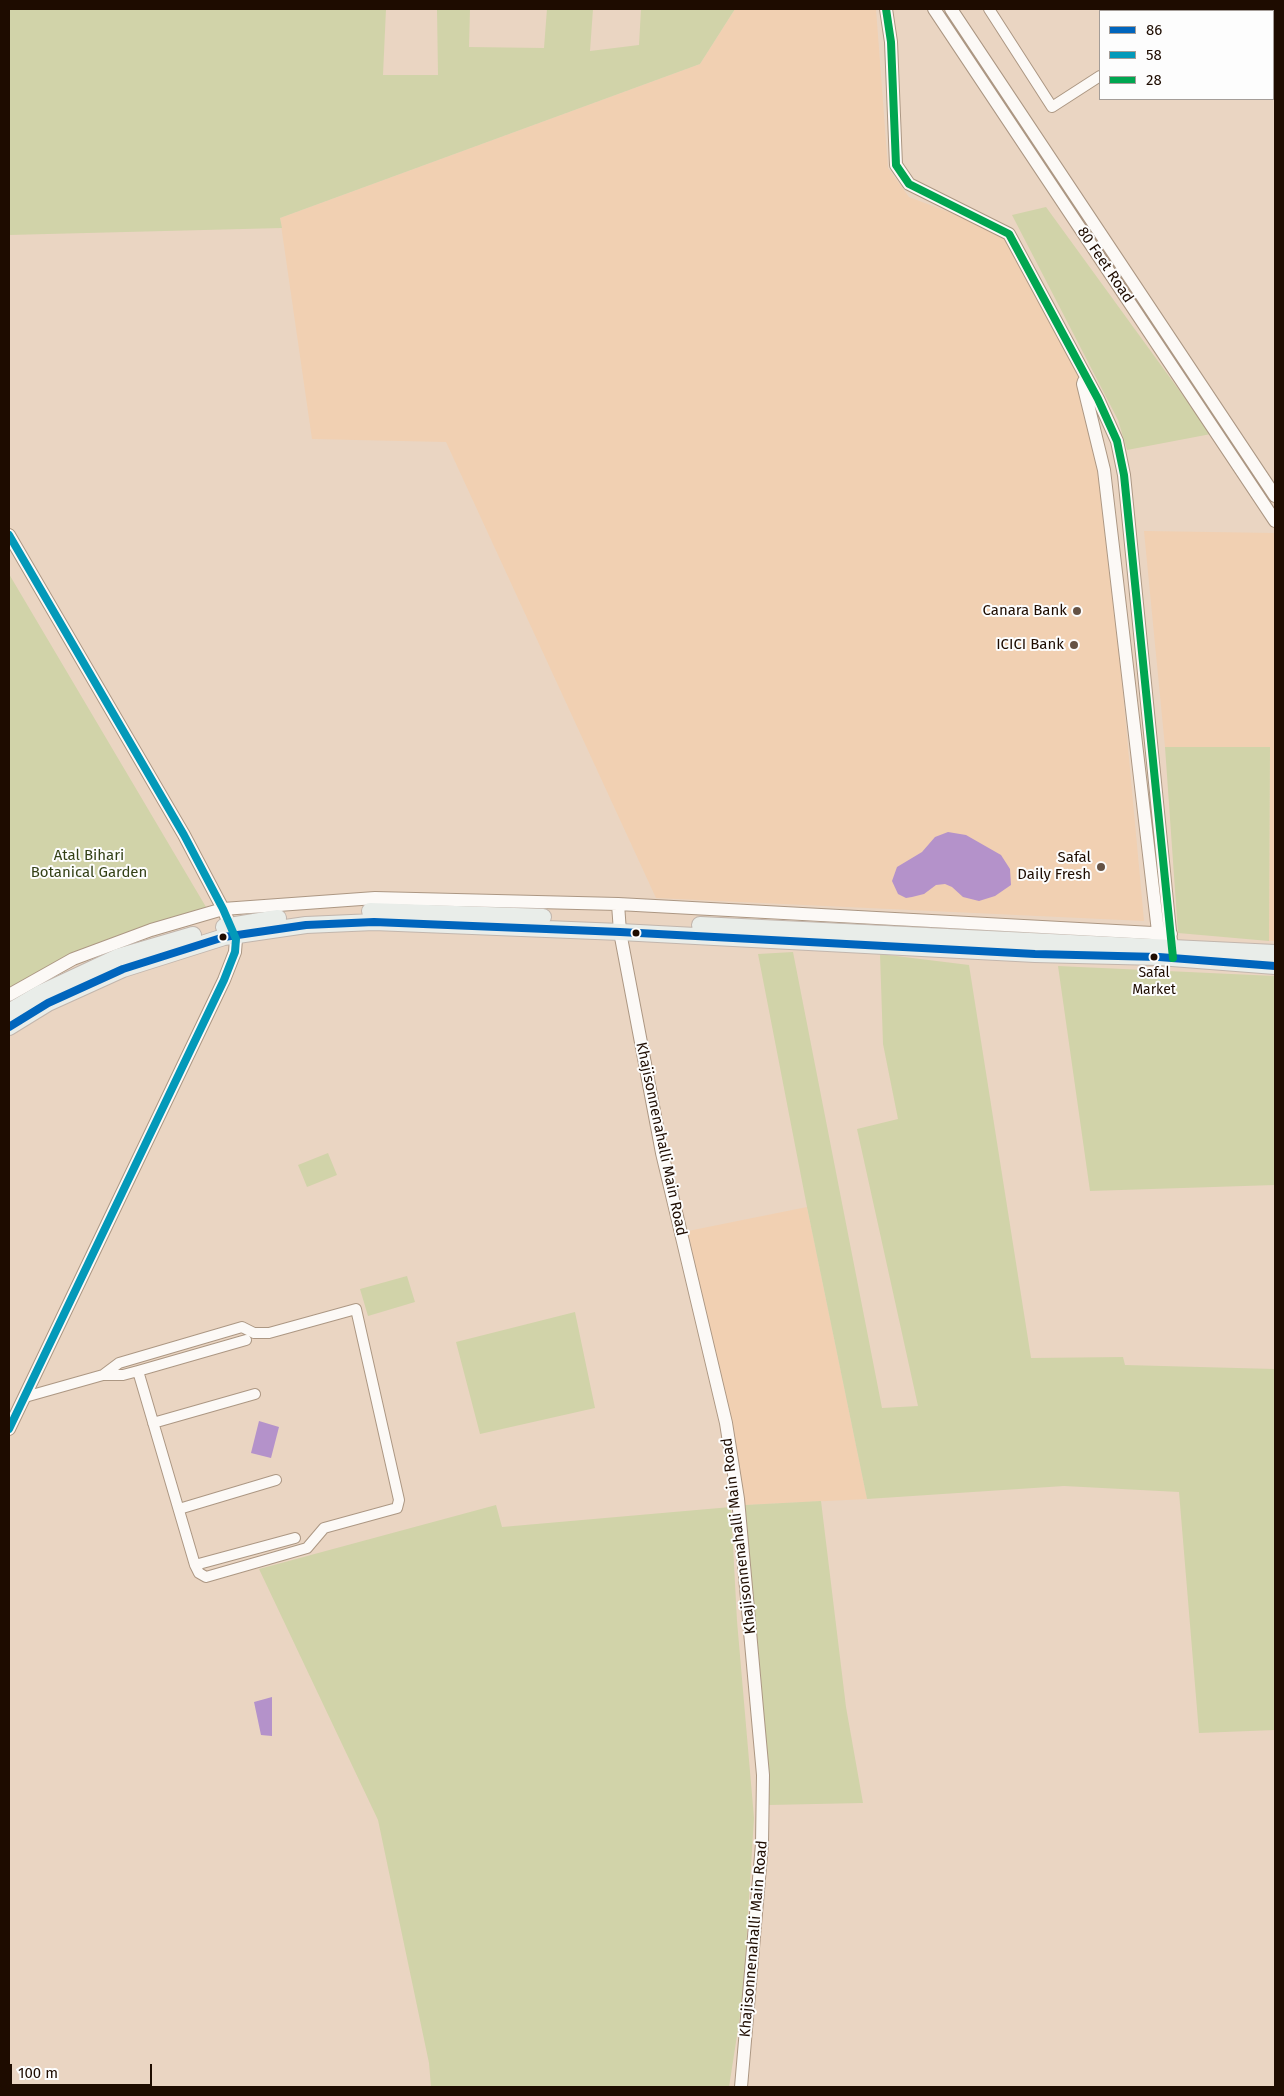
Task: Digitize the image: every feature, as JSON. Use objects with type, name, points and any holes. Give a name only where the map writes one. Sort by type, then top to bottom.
[{"type":"main road","points":[[9,1012],[41,993],[118,957],[233,930],[306,925],[374,922],[620,926],[1035,954],[1165,946],[1275,952]]},
{"type":"main road","points":[[9,1027],[48,1003],[123,969],[233,930]]},
{"type":"main road","points":[[1165,946],[1275,966]]},
{"type":"street","points":[[886,9],[891,42],[896,165],[909,184],[1010,234],[1117,441],[1124,475],[1163,857],[1165,946]]},
{"type":"street","name":"80 Feet Road","points":[[934,9],[1275,521]]},
{"type":"street","name":"80 Feet Road","points":[[952,9],[1275,496]]},
{"type":"street","points":[[989,9],[1052,107],[1099,77]]},
{"type":"street","points":[[1085,378],[1083,384],[1104,470],[1149,859],[1165,946]]},
{"type":"street","points":[[9,535],[184,835],[233,930],[235,952],[224,980],[9,1429]]},
{"type":"street","points":[[1149,859],[1163,857]]},
{"type":"street","points":[[9,995],[73,959],[151,930],[223,909],[375,898],[618,904],[1165,946]]},
{"type":"street","name":"Khajisonnenahalli Main Road","points":[[618,904],[620,926],[662,1153],[726,1423],[738,1499],[763,1775],[762,1844],[741,2087]]},
{"type":"street","points":[[103,1375],[119,1363],[242,1326],[254,1333],[269,1333],[356,1308],[399,1500],[397,1508],[324,1528],[307,1548],[206,1576],[199,1573],[195,1565],[138,1372]]},
{"type":"street","points":[[25,1397],[103,1375],[123,1375],[138,1372],[246,1340]]},
{"type":"street","points":[[153,1422],[255,1394]]},
{"type":"street","points":[[179,1509],[276,1480]]},
{"type":"street","points":[[195,1565],[295,1538]]},
{"type":"shaded area","points":[[735,9],[876,9],[888,168],[909,197],[988,227],[1012,244],[1079,377],[1104,487],[1144,921],[656,898],[446,442],[312,439],[280,218],[700,64]]},
{"type":"shaded area","points":[[1144,531],[1275,533],[1275,941],[1269,941],[1270,747],[1165,747]]},
{"type":"shaded area","points":[[948,832],[966,835],[1001,855],[1010,869],[1011,885],[995,896],[979,901],[963,897],[952,887],[945,884],[936,885],[924,894],[912,897],[906,898],[898,894],[892,881],[897,867],[922,852],[935,837]]},
{"type":"shaded area","points":[[807,1207],[867,1499],[745,1505],[688,1231]]},
{"type":"shaded area","points":[[259,1421],[279,1427],[271,1458],[251,1453]]},
{"type":"shaded area","points":[[272,1697],[272,1736],[261,1735],[254,1702]]},
{"type":"green space","points":[[9,9],[386,9],[383,75],[438,75],[437,9],[470,9],[469,47],[544,48],[547,9],[593,9],[590,51],[639,45],[641,9],[735,9],[700,64],[280,218],[282,228],[9,235]]},
{"type":"green space","points":[[1046,207],[1211,434],[1127,450],[1118,420],[1012,215]]},
{"type":"green space","name":"Atal Bihari Botanical Garden","points":[[9,574],[206,907],[67,956],[9,988]]},
{"type":"green space","points":[[1165,747],[1270,747],[1269,941],[1178,933]]},
{"type":"green space","points":[[793,952],[882,1408],[918,1406],[857,1129],[898,1119],[883,1044],[880,954],[969,965],[1031,1358],[1123,1357],[1125,1365],[1275,1369],[1275,1730],[1199,1733],[1179,1492],[1064,1486],[867,1499],[807,1207],[758,954]]},
{"type":"green space","points":[[1058,966],[1275,976],[1275,1185],[1090,1191]]},
{"type":"green space","points":[[328,1153],[337,1175],[307,1187],[298,1165]]},
{"type":"green space","points":[[407,1276],[415,1302],[368,1316],[360,1289]]},
{"type":"green space","points":[[575,1312],[595,1408],[480,1434],[456,1342]]},
{"type":"green space","points":[[821,1501],[846,1707],[863,1803],[769,1805],[745,1505]]},
{"type":"green space","points":[[496,1505],[502,1527],[731,1507],[737,1621],[754,1818],[743,1997],[729,2087],[431,2087],[429,2063],[378,1820],[259,1569]]},
{"type":"transit line","name":"28","points":[[886,9],[891,42],[896,165],[909,184],[1009,234],[1098,399],[1117,441],[1124,475],[1173,958]]},
{"type":"transit line","name":"58","points":[[9,535],[184,835],[223,909],[236,939],[235,952],[224,980],[9,1429]]},
{"type":"transit line","name":"86","points":[[9,1027],[48,1003],[123,969],[224,937],[306,925],[374,922],[620,932],[1035,954],[1159,957],[1275,966]]},
{"type":"place","name":"Canara Bank","points":[[1077,611]]},
{"type":"place","name":"ICICI Bank","points":[[1074,645]]},
{"type":"place","name":"Safal Daily Fresh","points":[[1101,867]]},
{"type":"place","name":"Safal Market","points":[[1154,957]]}]
